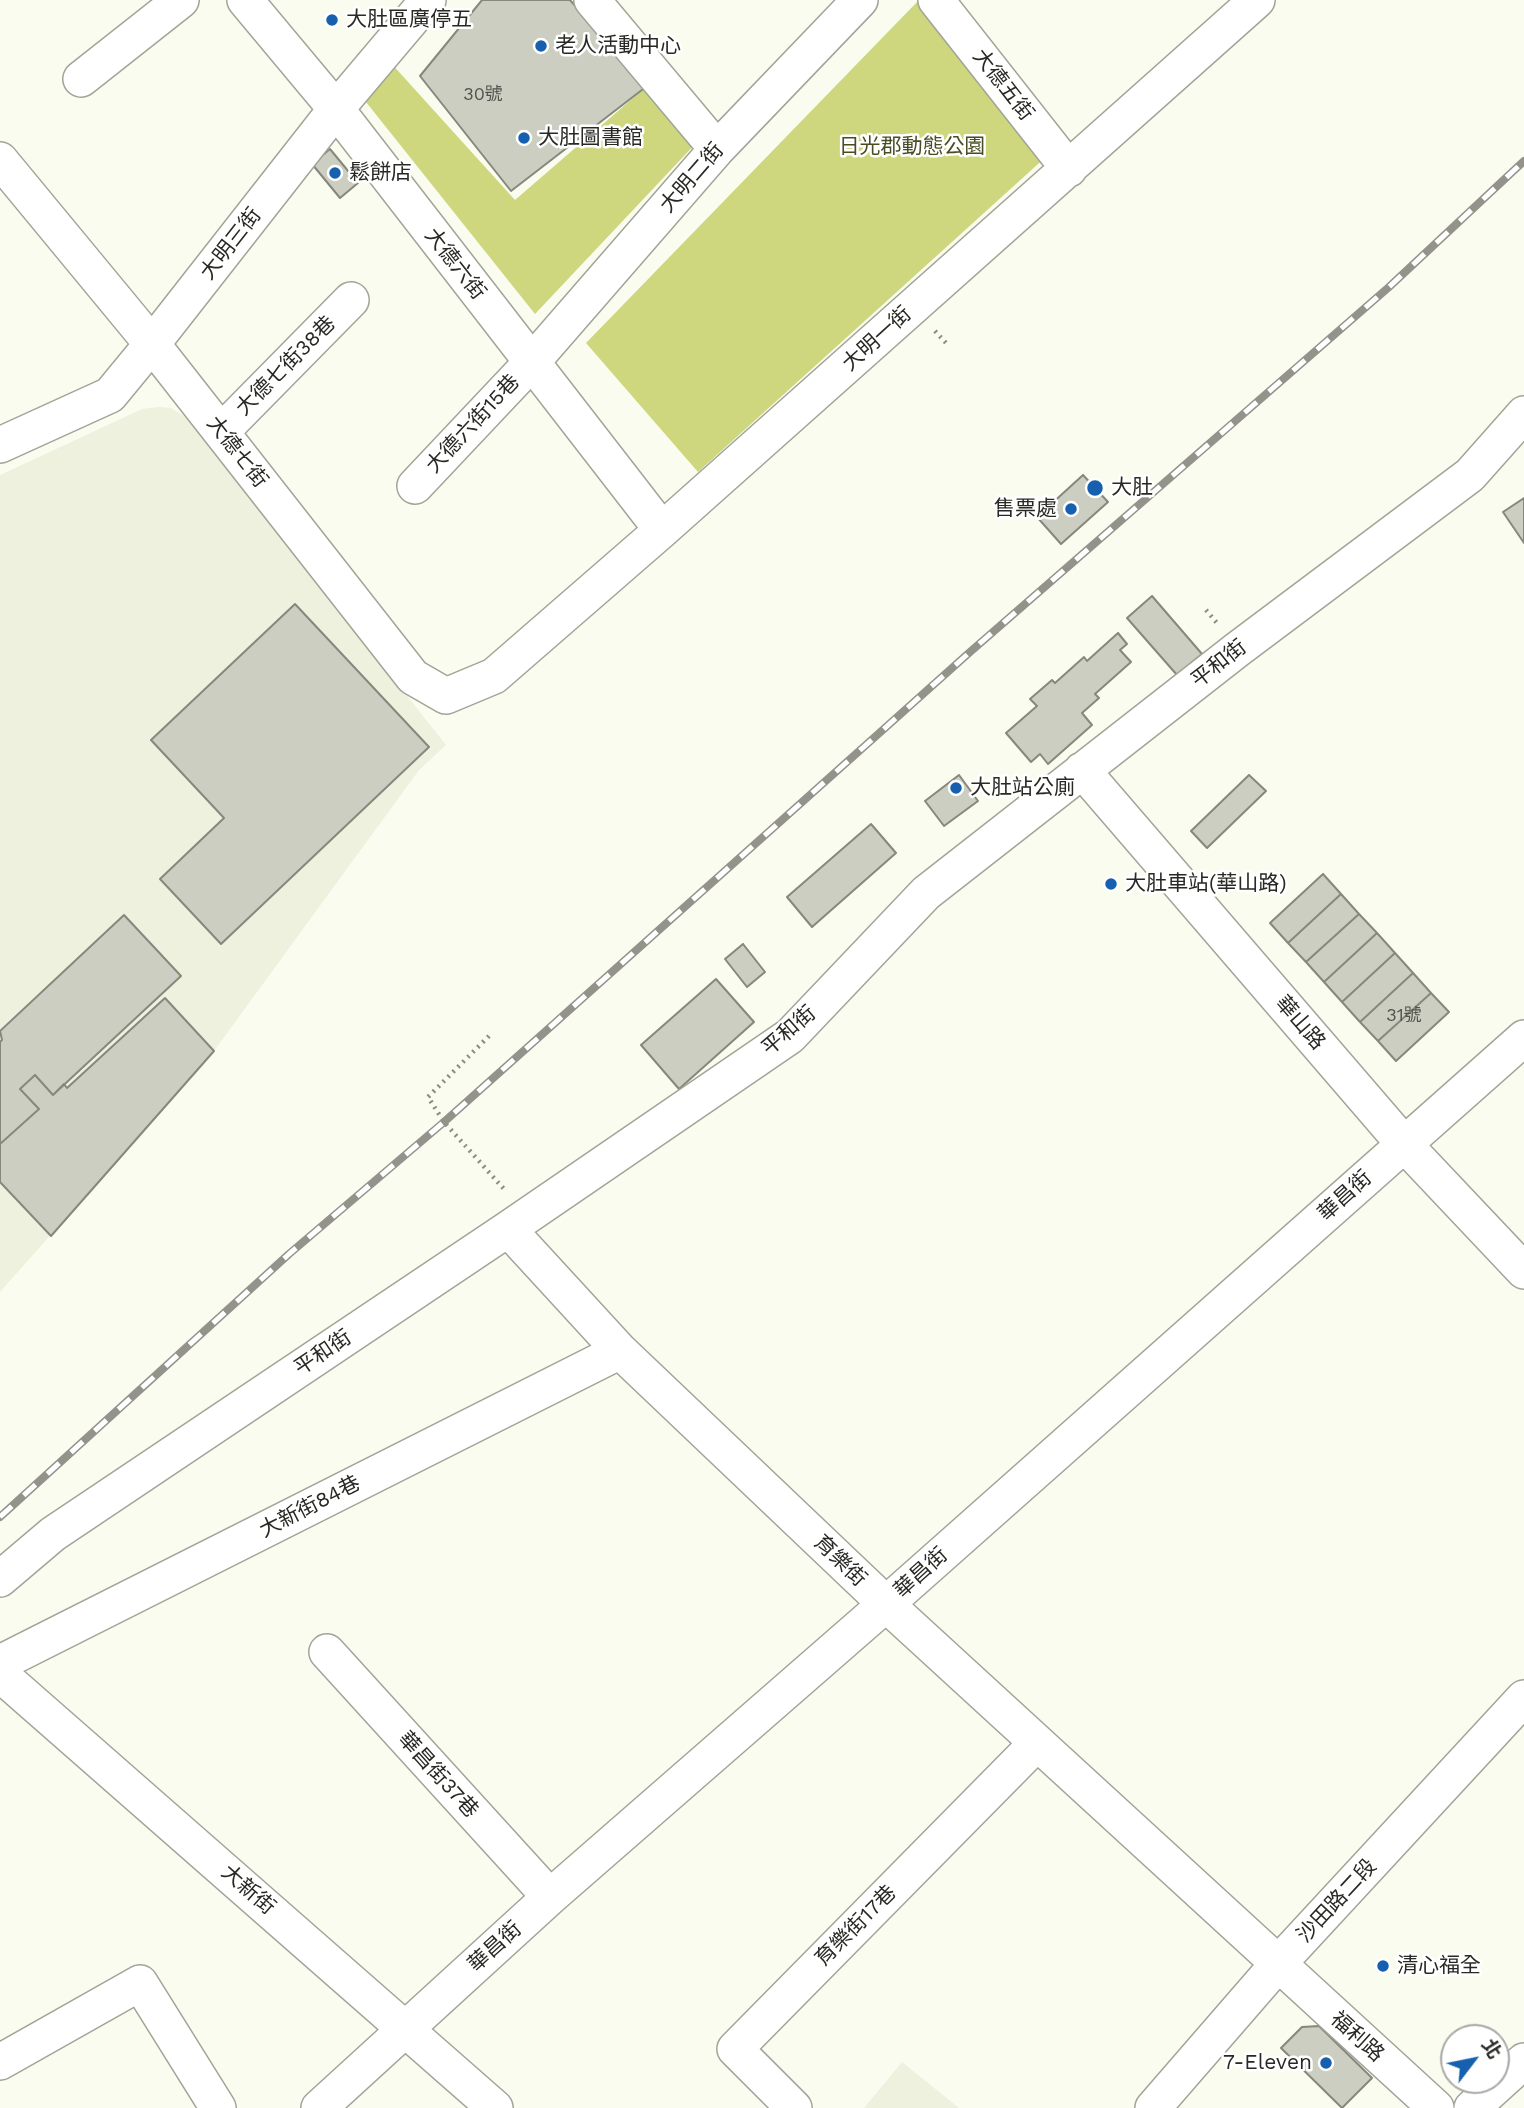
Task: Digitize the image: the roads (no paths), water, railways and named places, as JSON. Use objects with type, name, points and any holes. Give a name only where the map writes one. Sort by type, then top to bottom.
[{"type":"street","points":[[81,79],[181,0]]},
{"type":"street","name":"大德六街","points":[[245,0],[336,109],[662,530]]},
{"type":"street","name":"大明三街","points":[[0,446],[110,395],[336,109],[428,0]]},
{"type":"street","points":[[592,0],[717,149]]},
{"type":"street","name":"大明二街","points":[[531,363],[717,149],[860,0]]},
{"type":"street","name":"大德五街","points":[[936,0],[1069,169]]},
{"type":"street","name":"大明一街","points":[[494,676],[662,530],[1257,0]]},
{"type":"street","name":"大德七街","points":[[0,160],[152,344],[413,677],[446,696],[494,676]]},
{"type":"street","name":"大德七街38巷","points":[[221,432],[351,300]]},
{"type":"street","name":"大德六街15巷","points":[[415,486],[531,363]]},
{"type":"street","name":"平和街","points":[[0,1579],[53,1534],[518,1223],[790,1036],[926,893],[1238,649],[1470,475],[1524,414]]},
{"type":"street","name":"華山路","points":[[1082,770],[1404,1144],[1524,1271]]},
{"type":"street","name":"華昌街","points":[[319,2108],[550,1897],[886,1604],[1524,1038]]},
{"type":"street","name":"育樂街","points":[[518,1223],[620,1351],[1036,1744],[1278,1965]]},
{"type":"street","name":"大新街84巷","points":[[0,1663],[620,1351]]},
{"type":"street","name":"華昌街37巷","points":[[327,1652],[550,1897]]},
{"type":"street","name":"大新街","points":[[0,1674],[495,2108]]},
{"type":"street","name":"沙田路二段","points":[[1153,2108],[1278,1965],[1524,1698]]},
{"type":"street","name":"育樂街17巷","points":[[794,2108],[735,2049],[1036,1744]]},
{"type":"street","name":"福利路","points":[[1278,1965],[1436,2108]]},
{"type":"street","points":[[0,2062],[140,1983],[218,2108]]},
{"type":"street","points":[[1472,2108],[1524,2061]]},
{"type":"railway","points":[[0,1517],[289,1254],[444,1122],[970,652],[1389,287],[1524,161]]},
{"type":"place","name":"大肚區廣停五","points":[[332,20]]},
{"type":"place","name":"老人活動中心","points":[[541,46]]},
{"type":"place","name":"大肚圖書館","points":[[524,138]]},
{"type":"place","name":"鬆餅店","points":[[335,173]]},
{"type":"place","name":"大肚","points":[[1095,488]]},
{"type":"place","name":"售票處","points":[[1071,509]]},
{"type":"place","name":"大肚站公廁","points":[[956,788]]},
{"type":"place","name":"大肚車站(華山路)","points":[[1111,884]]},
{"type":"place","name":"清心福全","points":[[1383,1966]]},
{"type":"place","name":"7-Eleven","points":[[1326,2063]]},
{"type":"park label","name":"日光郡動態公園","points":[[912,147]]}]
